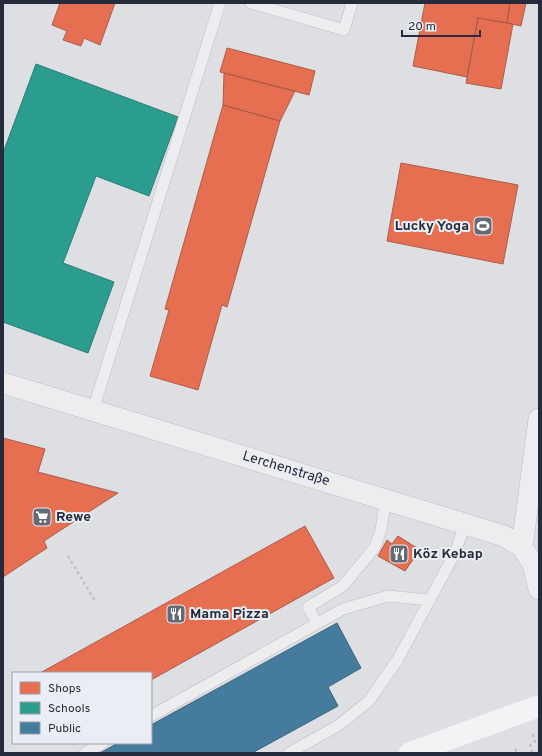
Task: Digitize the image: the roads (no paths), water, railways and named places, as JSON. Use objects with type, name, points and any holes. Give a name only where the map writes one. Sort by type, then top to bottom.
[{"type":"main road","points":[[413,753],[539,706]]},
{"type":"street","name":"Lerchenstraße","points":[[3,383],[504,536],[522,548],[533,564],[539,589]]},
{"type":"street","points":[[522,548],[538,450],[539,419]]},
{"type":"lane","points":[[93,410],[220,3]]},
{"type":"lane","points":[[251,3],[344,30],[352,3]]},
{"type":"lane","points":[[317,623],[308,607],[343,586],[375,547],[381,530],[386,499]]},
{"type":"lane","points":[[289,753],[339,725],[369,701],[398,659],[455,553],[466,524]]},
{"type":"lane","points":[[152,715],[343,609],[388,596],[429,600]]},
{"type":"lane","points":[[85,753],[101,744]]},
{"type":"place","name":"Lucky Yoga","points":[[483,226]]},
{"type":"place","name":"Rewe","points":[[42,517]]},
{"type":"place","name":"Köz Kebap","points":[[399,554]]},
{"type":"place","name":"Mama Pizza","points":[[176,614]]}]
